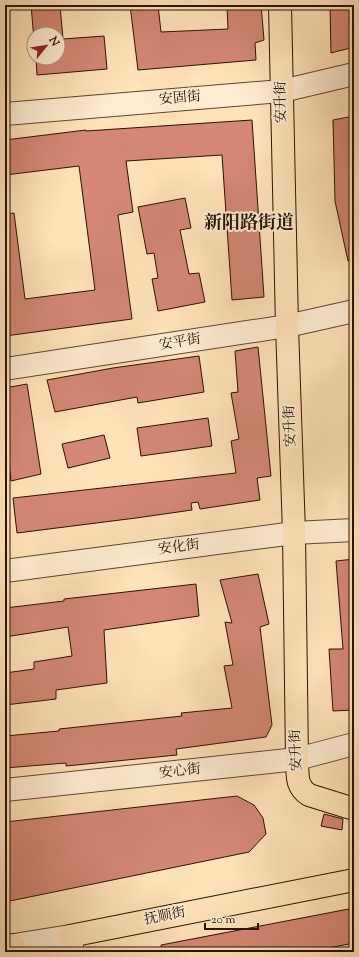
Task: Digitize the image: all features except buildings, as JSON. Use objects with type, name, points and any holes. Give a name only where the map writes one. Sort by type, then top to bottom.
[{"type":"main road","name":"安升街","points":[[280,5],[287,326],[294,533],[298,784],[303,791],[309,795],[354,809]]},
{"type":"main road","name":"抚顺街","points":[[71,944],[354,880]]},
{"type":"street","name":"安固街","points":[[5,114],[282,91],[354,74]]},
{"type":"street","name":"安平街","points":[[5,369],[287,326],[354,311]]},
{"type":"street","name":"安化街","points":[[5,571],[294,533],[354,530]]},
{"type":"street","name":"安心街","points":[[5,790],[297,759],[354,744]]},
{"type":"street","points":[[11,948],[71,944]]},
{"type":"district","name":"新阳路街道","points":[[249,224]]}]
